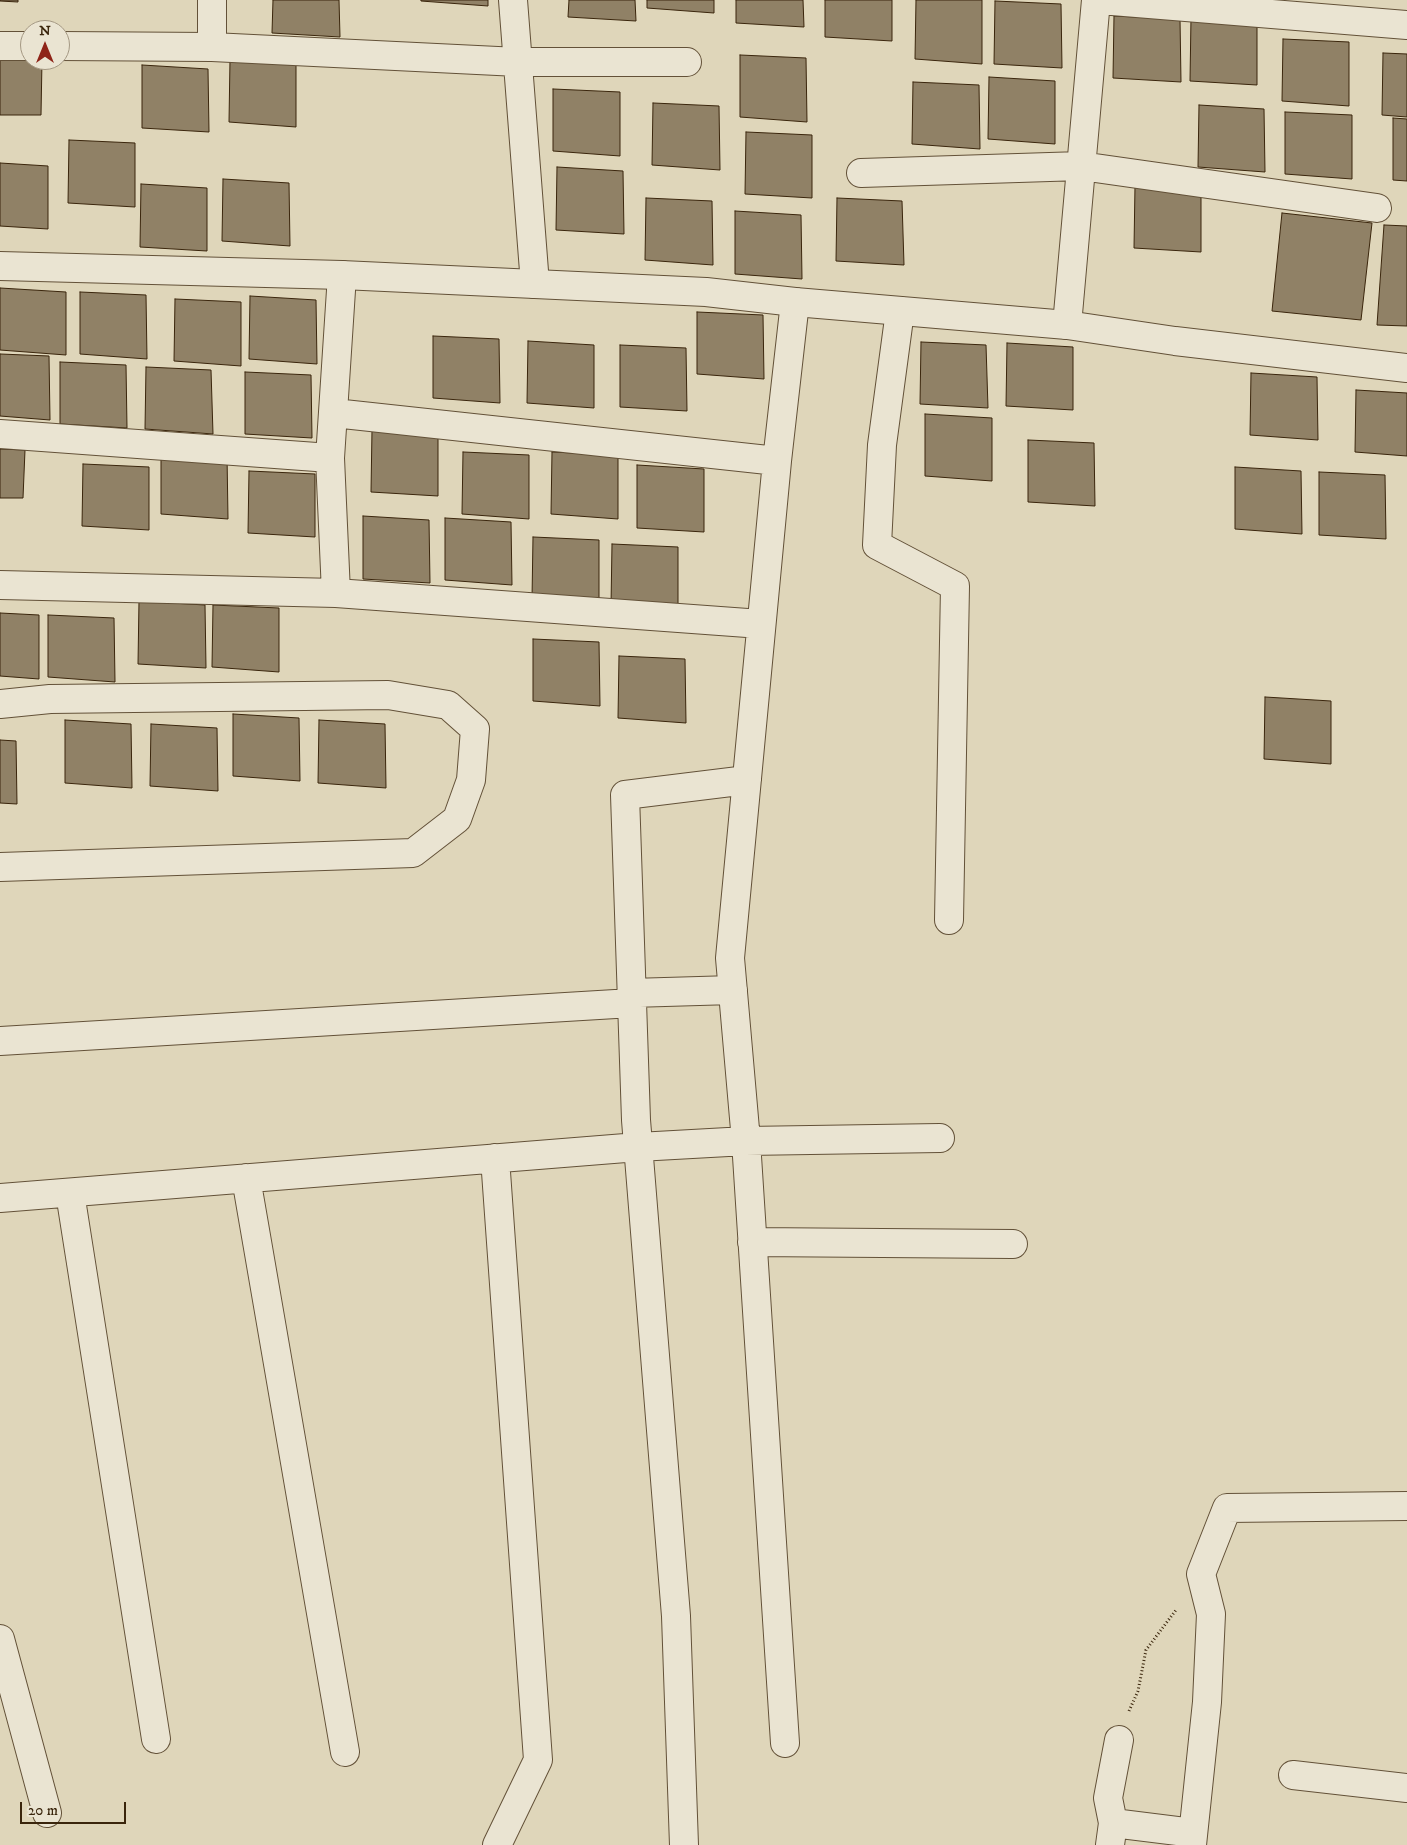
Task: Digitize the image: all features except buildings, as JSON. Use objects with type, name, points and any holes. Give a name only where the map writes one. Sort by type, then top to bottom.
[{"type":"street","points":[[212,0],[212,47]]},
{"type":"street","points":[[513,0],[535,284]]},
{"type":"street","points":[[1067,325],[1096,0]]},
{"type":"street","points":[[1100,0],[1407,25]]},
{"type":"street","points":[[0,46],[20,46]]},
{"type":"street","points":[[70,46],[212,47],[518,62],[687,62]]},
{"type":"street","points":[[861,173],[1081,166],[1377,208]]},
{"type":"street","points":[[0,266],[342,275],[706,292],[795,302],[1067,325],[1175,341],[1407,368]]},
{"type":"street","points":[[336,593],[330,458],[342,275]]},
{"type":"street","points":[[785,1743],[746,1141],[730,958],[776,461],[795,302]]},
{"type":"street","points":[[900,310],[882,445],[877,544],[955,586],[949,920]]},
{"type":"street","points":[[334,412],[776,461]]},
{"type":"street","points":[[0,434],[330,458]]},
{"type":"street","points":[[0,585],[336,593],[761,624]]},
{"type":"street","points":[[0,704],[50,699],[388,695],[448,705],[475,729],[471,780],[457,819],[413,853],[0,867]]},
{"type":"street","points":[[684,1845],[676,1616],[638,1147],[625,795],[747,780]]},
{"type":"street","points":[[0,1041],[733,990]]},
{"type":"street","points":[[0,1198],[638,1147],[746,1141],[940,1138]]},
{"type":"street","points":[[495,1158],[538,1760],[498,1845]]},
{"type":"street","points":[[246,1178],[345,1752]]},
{"type":"street","points":[[70,1193],[156,1739]]},
{"type":"street","points":[[752,1242],[1013,1244]]},
{"type":"street","points":[[1119,1740],[1108,1798],[1111,1834],[1192,1839],[1207,1702],[1211,1614],[1202,1574],[1227,1508],[1407,1506]]},
{"type":"street","points":[[0,1639],[47,1813]]},
{"type":"street","points":[[1293,1775],[1407,1788]]},
{"type":"path","points":[[1119,1740],[1138,1690],[1146,1650],[1202,1574]]}]
